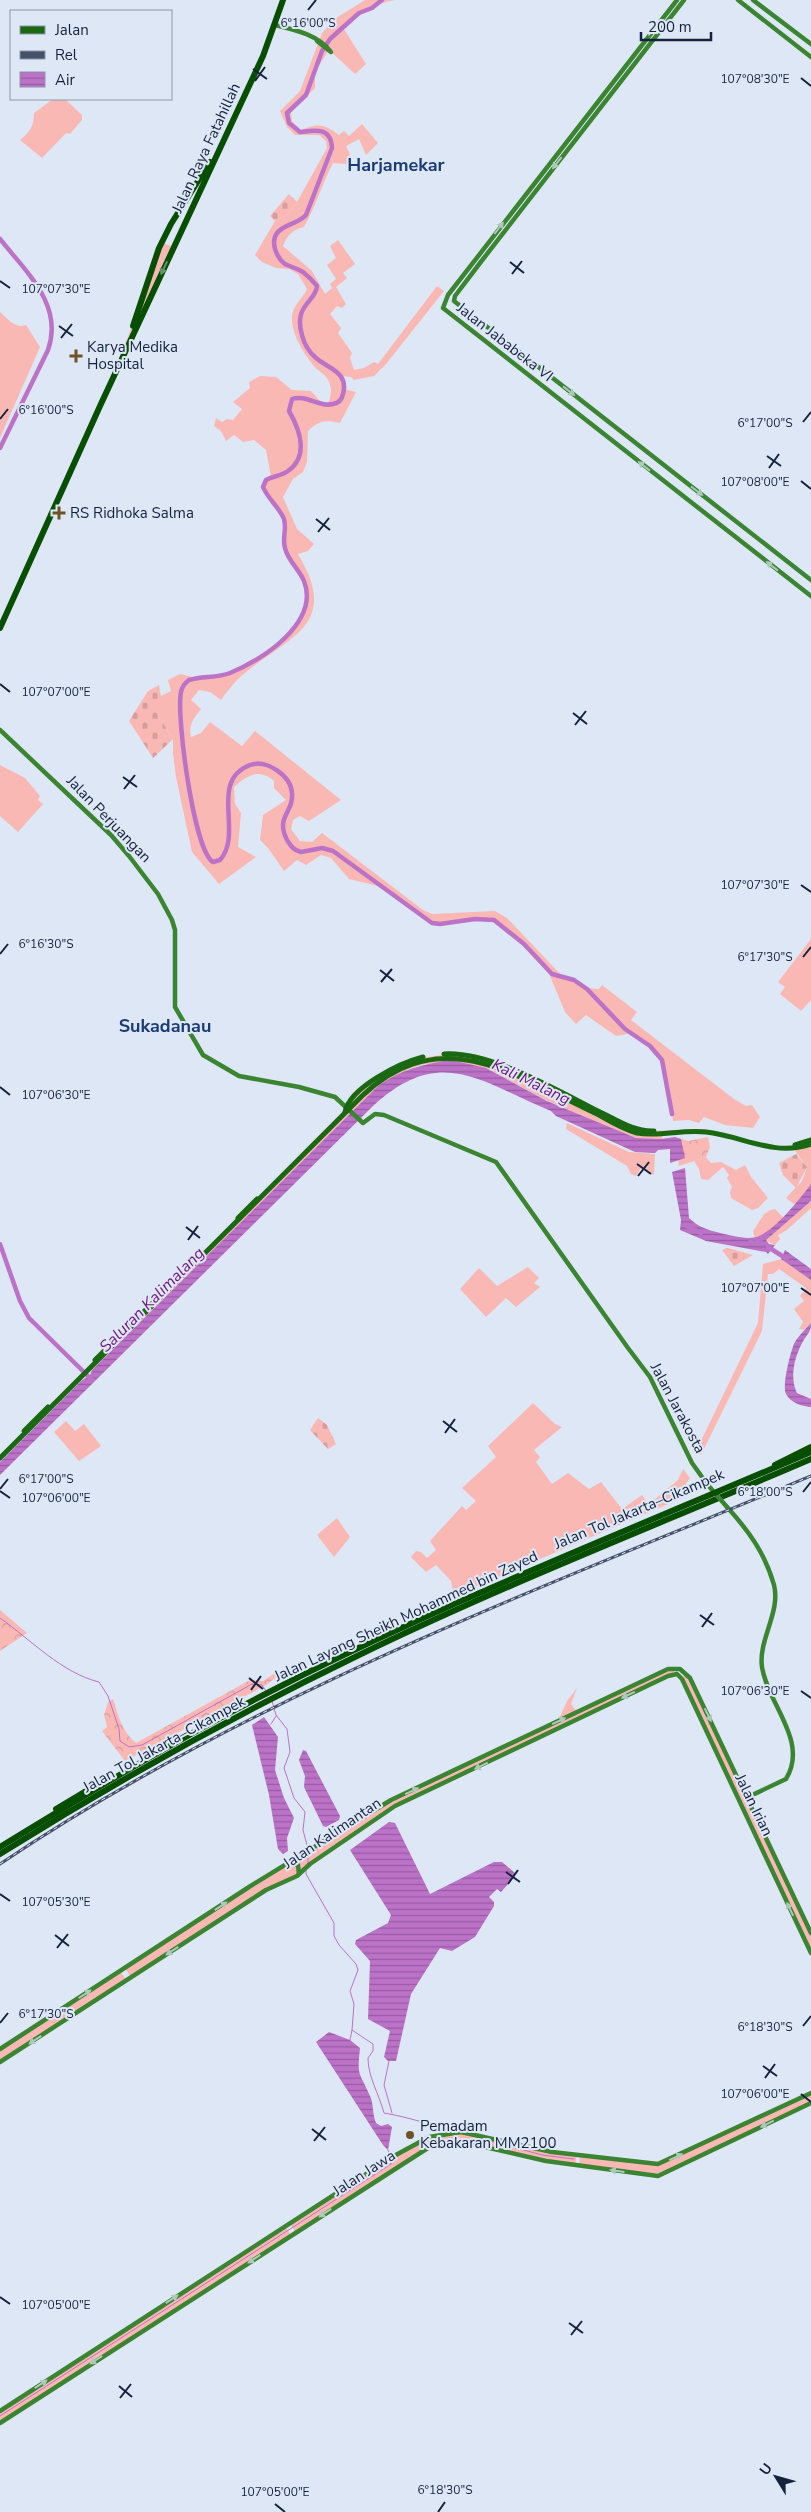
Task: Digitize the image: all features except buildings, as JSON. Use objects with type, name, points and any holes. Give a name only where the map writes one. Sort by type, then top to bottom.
[{"type":"highway","name":"Jalan Raya Fatahillah","points":[[100,403],[236,112],[275,25],[281,0]]},
{"type":"highway","name":"Jalan Raya Fatahillah","points":[[100,403],[134,326],[161,244],[214,155],[236,112],[265,44],[281,0]]},
{"type":"highway","points":[[166,233],[171,240],[177,240]]},
{"type":"highway","points":[[161,244],[169,245],[172,251]]},
{"type":"highway","points":[[0,618],[100,403]]},
{"type":"highway","points":[[0,628],[100,403]]},
{"type":"highway","name":"Jalan Tol Jakarta–Cikampek","points":[[0,1847],[89,1789],[271,1689],[445,1606],[811,1451]]},
{"type":"highway","name":"Jalan Layang Sheikh Mohammed bin Zayed","points":[[0,1847],[204,1730],[355,1653],[466,1602],[811,1451]]},
{"type":"highway","name":"Jalan Tol Jakarta–Cikampek","points":[[0,1854],[93,1798],[264,1703],[447,1615],[811,1459]]},
{"type":"main road","points":[[0,1458],[346,1110],[394,1069],[416,1061],[445,1057],[474,1060],[547,1088],[633,1130],[664,1132],[708,1129],[772,1146],[793,1146],[811,1140]]},
{"type":"main road","points":[[683,1130],[707,1132],[777,1149],[793,1149],[811,1144]]},
{"type":"main road","points":[[0,1454],[82,1376]]},
{"type":"street","name":"Jalan Jababeka VI","points":[[677,0],[515,207],[448,295],[443,306],[445,310],[488,344],[811,596]]},
{"type":"street","name":"Jalan Jababeka VI","points":[[684,0],[480,263],[455,296],[454,301],[811,580]]},
{"type":"street","points":[[738,0],[811,57]]},
{"type":"street","points":[[753,0],[811,44]]},
{"type":"street","points":[[275,25],[303,32],[330,52]]},
{"type":"street","points":[[443,306],[454,301]]},
{"type":"street","name":"Jalan Perjuangan","points":[[0,730],[111,835],[158,894],[172,920],[175,930],[175,1007],[203,1055],[239,1076],[312,1090],[335,1097],[346,1110],[362,1122]]},
{"type":"street","name":"Jalan Jarakosta","points":[[362,1122],[375,1114],[384,1115],[491,1159],[498,1164],[628,1348],[648,1373],[692,1463],[707,1484],[755,1541],[774,1586],[775,1600],[762,1666],[794,1750],[786,1779],[748,1798]]},
{"type":"street","points":[[668,1669],[674,1671],[672,1675],[677,1674],[682,1679],[683,1675],[688,1675]]},
{"type":"street","points":[[668,1669],[680,1669],[688,1675]]},
{"type":"street","name":"Jalan Kalimantan","points":[[0,2050],[241,1893],[391,1800],[668,1669]]},
{"type":"street","name":"Jalan Kalimantan","points":[[0,2062],[266,1890],[301,1872],[318,1858],[395,1806],[672,1675]]},
{"type":"street","name":"Jalan Irian","points":[[688,1675],[811,1933]]},
{"type":"street","name":"Jalan Irian","points":[[682,1679],[811,1953]]},
{"type":"street","points":[[509,1744],[512,1751]]},
{"type":"street","points":[[363,1817],[367,1826]]},
{"type":"street","points":[[311,1850],[318,1858]]},
{"type":"street","points":[[290,1864],[298,1865],[301,1872]]},
{"type":"street","name":"Jalan Jawa","points":[[0,2411],[392,2157],[420,2141],[442,2133],[469,2132],[552,2152],[658,2164],[811,2093]]},
{"type":"street","name":"Jalan Jawa","points":[[0,2422],[424,2150],[438,2144],[463,2142],[546,2161],[658,2176],[811,2103]]},
{"type":"street","points":[[781,2107],[784,2116]]},
{"type":"street","points":[[420,2141],[424,2150]]},
{"type":"street","points":[[392,2157],[399,2166]]},
{"type":"green space","points":[[365,0],[395,0],[367,10],[342,26],[366,64],[355,74],[329,50],[315,72],[315,88],[291,112],[292,121],[301,130],[312,126],[321,126],[339,135],[344,131],[349,136],[362,124],[378,143],[366,155],[359,139],[346,146],[350,154],[346,164],[333,163],[304,227],[291,233],[283,246],[312,271],[325,294],[332,288],[330,284],[336,279],[327,265],[336,258],[330,246],[338,240],[355,264],[343,273],[347,278],[336,287],[346,304],[342,308],[337,306],[330,314],[341,328],[338,333],[352,353],[350,358],[354,370],[364,368],[374,362],[378,364],[437,286],[444,291],[386,364],[374,376],[354,380],[351,377],[342,376],[345,382],[344,389],[356,392],[340,423],[323,422],[308,431],[307,462],[303,472],[293,479],[283,497],[297,529],[314,544],[308,551],[298,554],[310,579],[314,599],[311,615],[302,629],[238,679],[221,700],[210,692],[199,690],[191,700],[201,709],[191,725],[191,737],[201,733],[210,722],[242,746],[255,731],[341,800],[309,821],[300,816],[293,820],[291,829],[300,841],[312,842],[322,833],[423,910],[432,914],[495,911],[507,918],[564,978],[594,989],[599,989],[602,985],[637,1012],[631,1020],[734,1099],[746,1106],[752,1105],[760,1117],[753,1128],[725,1125],[704,1117],[699,1123],[689,1120],[673,1121],[668,1082],[662,1063],[651,1047],[631,1033],[616,1036],[586,1015],[576,1024],[565,1012],[548,971],[501,924],[487,919],[440,924],[426,921],[382,887],[349,879],[331,858],[321,855],[306,865],[297,860],[284,871],[260,840],[263,815],[286,800],[274,788],[274,781],[269,777],[258,774],[248,776],[234,787],[235,804],[241,813],[238,847],[256,857],[219,884],[192,852],[176,777],[173,739],[161,720],[161,696],[171,691],[168,680],[180,674],[197,678],[229,673],[273,647],[291,633],[302,618],[307,605],[304,581],[287,557],[283,541],[285,529],[283,518],[263,487],[266,480],[271,477],[266,450],[254,440],[243,442],[234,435],[226,441],[221,431],[214,426],[216,418],[222,422],[227,419],[233,420],[242,409],[233,402],[250,388],[249,382],[260,376],[276,377],[292,390],[311,391],[322,403],[328,405],[331,391],[329,382],[305,354],[297,339],[292,323],[294,309],[307,289],[298,274],[289,269],[276,268],[262,262],[255,255],[275,221],[286,216],[297,202],[327,148],[326,141],[319,135],[295,135],[287,127],[280,111],[300,91],[322,33],[336,18]]},
{"type":"green space","points":[[52,100],[66,100],[82,115],[82,120],[70,134],[66,133],[42,158],[20,140],[31,128],[34,113]]},
{"type":"green space","points":[[289,194],[297,202],[286,216],[275,221],[270,216]]},
{"type":"green space","points":[[163,243],[171,246],[124,347]]},
{"type":"green space","points":[[0,312],[18,326],[26,325],[40,347],[0,438]]},
{"type":"green space","points":[[159,685],[161,720],[173,739],[153,758],[129,721],[148,691]]},
{"type":"green space","points":[[0,765],[25,778],[40,796],[38,800],[43,804],[18,832],[0,816]]},
{"type":"green space","points":[[811,939],[811,1000],[801,1011],[780,994],[785,987],[778,982]]},
{"type":"green space","points":[[454,1053],[463,1054],[628,1126],[650,1131],[704,1129],[756,1143],[710,1133],[661,1134],[663,1140],[636,1138],[546,1100],[486,1068],[424,1064],[407,1070],[351,1113],[92,1370],[374,1079],[415,1059]]},
{"type":"green space","points":[[567,1123],[629,1152],[655,1154],[654,1175],[641,1168],[636,1176],[631,1174],[627,1166],[566,1129]]},
{"type":"green space","points":[[675,1137],[688,1141],[708,1137],[710,1147],[706,1157],[679,1166]]},
{"type":"green space","points":[[809,1145],[811,1147],[811,1188],[797,1206],[786,1198],[802,1181],[807,1167],[793,1148]]},
{"type":"green space","points":[[796,1154],[807,1167],[796,1188],[783,1175],[779,1163]]},
{"type":"green space","points":[[706,1157],[711,1163],[721,1162],[736,1170],[745,1165],[751,1177],[768,1198],[758,1208],[752,1210],[731,1198],[730,1192],[732,1187],[727,1178],[729,1175],[723,1167],[708,1180],[701,1179],[699,1169],[694,1161]]},
{"type":"green space","points":[[811,1201],[811,1208],[787,1230],[778,1235],[780,1239],[775,1245],[765,1240]]},
{"type":"green space","points":[[775,1209],[786,1220],[756,1243],[753,1231],[764,1214]]},
{"type":"green space","points":[[728,1248],[753,1255],[734,1266],[722,1250]]},
{"type":"green space","points":[[781,1259],[811,1280],[811,1323],[804,1330],[799,1329],[803,1322],[794,1309],[804,1301],[800,1296],[806,1288],[779,1269],[773,1274],[768,1274],[762,1331],[701,1455],[697,1449],[758,1323],[763,1264]]},
{"type":"green space","points":[[528,1267],[539,1278],[534,1283],[540,1287],[516,1307],[506,1298],[486,1317],[460,1289],[479,1268],[497,1286]]},
{"type":"green space","points":[[533,1403],[555,1424],[562,1427],[534,1450],[540,1457],[536,1462],[552,1484],[568,1473],[589,1489],[601,1482],[622,1509],[642,1495],[649,1504],[678,1480],[683,1469],[690,1478],[679,1494],[682,1498],[454,1596],[451,1581],[436,1565],[426,1572],[411,1557],[416,1551],[421,1552],[427,1558],[436,1550],[430,1541],[462,1506],[466,1510],[476,1501],[462,1488],[496,1457],[488,1446]]},
{"type":"green space","points":[[318,1418],[327,1425],[336,1444],[328,1449],[310,1430]]},
{"type":"green space","points":[[66,1421],[75,1431],[84,1424],[101,1446],[79,1461],[54,1432]]},
{"type":"green space","points":[[337,1518],[350,1537],[334,1557],[317,1535]]},
{"type":"green space","points":[[0,1610],[27,1633],[0,1651]]},
{"type":"green space","points":[[668,1669],[674,1671],[673,1674],[395,1806],[297,1876],[286,1879],[131,1978],[125,1968],[391,1800],[558,1721],[567,1701],[577,1688],[571,1704],[577,1712]]},
{"type":"green space","points":[[278,1671],[282,1673],[266,1685],[125,1761],[102,1731],[107,1727],[104,1715],[108,1702],[113,1699],[127,1734],[136,1743],[250,1680],[263,1681]]},
{"type":"green space","points":[[686,1674],[811,1933],[811,1953],[682,1678]]},
{"type":"green space","points":[[120,1971],[127,1981],[0,2062],[0,2050]]},
{"type":"green space","points":[[811,2093],[811,2103],[664,2174],[579,2166],[580,2155],[652,2164]]},
{"type":"green space","points":[[454,2132],[577,2155],[575,2165],[471,2143],[431,2146],[295,2232],[290,2223],[420,2141]]},
{"type":"green space","points":[[285,2226],[291,2235],[0,2423],[0,2411]]},
{"type":"water","points":[[451,1060],[486,1068],[547,1101],[636,1138],[661,1139],[675,1137],[681,1139],[685,1158],[670,1163],[670,1149],[658,1150],[655,1153],[635,1152],[556,1116],[551,1111],[462,1074],[441,1073],[420,1076],[397,1087],[373,1106],[0,1475],[0,1462],[81,1381],[90,1375],[92,1370],[378,1086],[386,1080],[412,1068]]},
{"type":"water","points":[[685,1168],[689,1218],[700,1226],[716,1232],[745,1238],[759,1236],[780,1221],[811,1184],[811,1201],[766,1240],[769,1244],[775,1245],[768,1254],[766,1252],[706,1241],[680,1230],[681,1220],[672,1172]]},
{"type":"water","points":[[785,1250],[811,1269],[811,1280],[781,1259]]},
{"type":"water","points":[[811,1323],[810,1331],[798,1351],[793,1372],[797,1393],[811,1399],[811,1407],[809,1407],[790,1400],[786,1394],[785,1384],[794,1344]]},
{"type":"water","points":[[264,1717],[278,1737],[275,1770],[284,1798],[294,1818],[287,1838],[288,1851],[283,1854],[278,1849],[269,1795],[252,1725]]},
{"type":"water","points":[[303,1750],[306,1751],[340,1816],[339,1820],[326,1827],[323,1826],[304,1787],[305,1776],[299,1760]]},
{"type":"water","points":[[389,1822],[395,1823],[430,1894],[494,1862],[502,1862],[515,1873],[515,1876],[501,1892],[497,1889],[489,1897],[494,1902],[494,1906],[475,1937],[452,1951],[440,1948],[411,1994],[396,2061],[388,2061],[384,2057],[390,2031],[368,2019],[370,1961],[355,1944],[356,1940],[388,1923],[391,1915],[350,1850]]},
{"type":"water","points":[[329,2032],[350,2040],[360,2048],[360,2074],[371,2099],[376,2123],[381,2126],[388,2124],[392,2127],[388,2150],[316,2042]]},
{"type":"waterway","points":[[382,0],[372,8],[359,13],[330,39],[322,51],[306,95],[287,113],[289,123],[300,132],[322,131],[326,133],[329,136],[332,148],[306,215],[280,230],[275,237],[274,246],[277,254],[285,264],[303,272],[317,286],[316,291],[300,317],[302,335],[311,353],[341,376],[344,387],[341,399],[333,404],[328,405],[302,398],[292,399],[289,411],[299,434],[299,458],[288,471],[266,480],[263,487],[284,519],[286,553],[304,581],[307,596],[304,611],[296,625],[285,638],[258,659],[225,675],[189,680],[181,690],[180,706],[184,753],[193,810],[199,834],[206,853],[213,862],[220,860],[226,849],[229,836],[228,795],[231,783],[238,773],[250,765],[264,764],[277,770],[291,787],[292,800],[283,825],[287,840],[294,849],[301,852],[322,848],[333,851],[432,923],[440,924],[475,919],[494,920],[524,944],[552,974],[574,980],[587,989],[625,1029],[650,1046],[662,1060],[672,1114]]},
{"type":"waterway","points":[[0,239],[40,290],[51,318],[52,334],[48,350],[0,448]]},
{"type":"waterway","name":"Kali Malang","points":[[686,1226],[701,1233]]},
{"type":"waterway","name":"Kali Malang","points":[[750,1242],[756,1243],[767,1234]]},
{"type":"waterway","points":[[0,1244],[20,1301],[29,1318],[92,1380]]},
{"type":"waterway","points":[[768,1247],[787,1259]]},
{"type":"waterway","points":[[0,1618],[60,1664],[85,1678],[99,1682],[108,1696],[119,1729],[120,1741],[129,1747],[142,1745],[252,1684],[262,1685],[266,1691]]},
{"type":"waterway","points":[[272,1701],[276,1715],[287,1729],[290,1752],[284,1768],[294,1798],[305,1812],[303,1830],[308,1849]]},
{"type":"waterway","points":[[271,1724],[276,1716]]},
{"type":"waterway","points":[[308,1853],[308,1864]]},
{"type":"waterway","points":[[306,1870],[306,1874],[334,1923],[334,1936],[339,1945],[356,1964],[358,1970],[350,1991],[354,2004],[352,2030],[373,2044],[373,2051],[368,2058],[368,2065],[384,2113],[456,2131]]},
{"type":"waterway","points":[[350,2040],[352,2030]]},
{"type":"waterway","points":[[389,2061],[384,2085],[392,2113]]},
{"type":"waterway","points":[[479,2138],[542,2155],[574,2159]]},
{"type":"waterway","points":[[388,2150],[390,2156]]},
{"type":"waterway","points":[[0,2416],[391,2164],[392,2161]]},
{"type":"railway","points":[[0,1864],[95,1804],[193,1749],[294,1698],[396,1650],[499,1605],[811,1476]]},
{"type":"place","name":"Karya Medika Hospital","points":[[76,356]]},
{"type":"place","name":"RS Ridhoka Salma","points":[[59,513]]},
{"type":"place","name":"Pemadam Kebakaran MM2100","points":[[410,2135]]},
{"type":"district","name":"Harjamekar","points":[[396,165]]},
{"type":"district","name":"Sukadanau","points":[[165,1026]]},
{"type":"water label","name":"Saluran Kalimalang","points":[[152,1300]]}]
